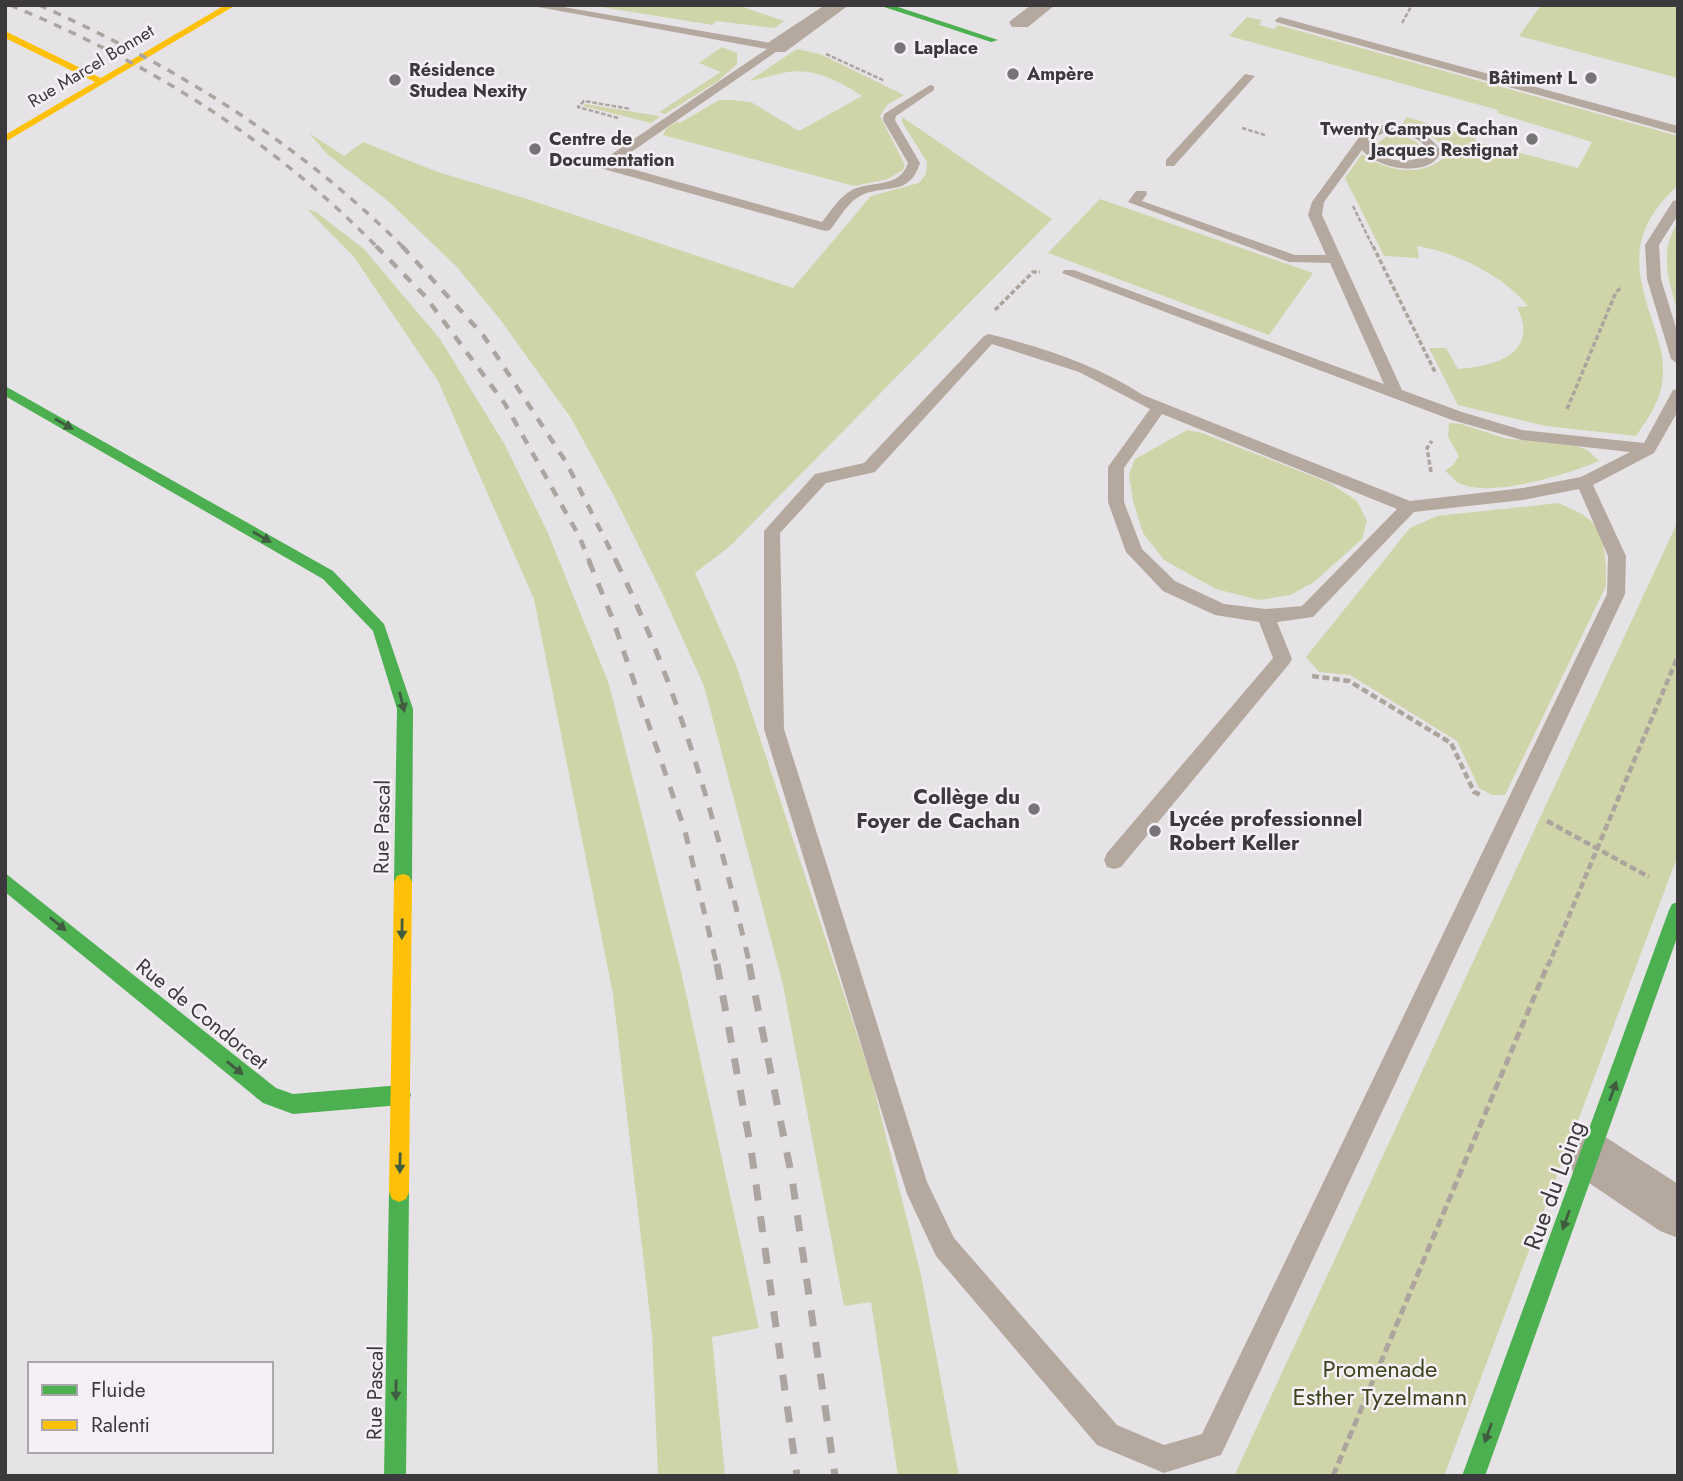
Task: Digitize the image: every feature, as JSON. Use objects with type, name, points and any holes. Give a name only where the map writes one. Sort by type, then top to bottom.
[{"type":"street","name":"Rue Marcel Bonnet","points":[[5,139],[232,5]]},
{"type":"street","points":[[780,45],[839,5]]},
{"type":"street","points":[[882,5],[994,40]]},
{"type":"street","points":[[1020,22],[1045,5]]},
{"type":"street","points":[[5,34],[103,82]]},
{"type":"street","name":"Rue Pascal","points":[[5,390],[328,575],[379,628],[405,709],[395,1476]]},
{"type":"street","name":"Rue de Condorcet","points":[[5,881],[270,1096],[293,1104],[401,1095]]},
{"type":"street","name":"Rue du Loing","points":[[1473,1476],[1678,911]]},
{"type":"street","points":[[1590,1155],[1678,1213]]},
{"type":"lane","points":[[532,5],[780,45]]},
{"type":"lane","points":[[1280,20],[1678,130]]},
{"type":"lane","points":[[780,45],[654,128],[604,165],[825,227],[855,194],[895,185],[910,175],[915,163],[889,120],[890,114],[930,88]]},
{"type":"lane","points":[[1170,163],[1249,76]]},
{"type":"lane","points":[[1364,139],[1367,150],[1374,156],[1393,163],[1418,165],[1433,158],[1435,152],[1426,139],[1405,131],[1374,131],[1364,139],[1315,209],[1396,394]]},
{"type":"lane","points":[[1141,194],[1134,202],[1294,259],[1335,259]]},
{"type":"lane","points":[[1678,204],[1652,246],[1654,279],[1678,359]]},
{"type":"lane","points":[[1069,273],[1457,416],[1522,435],[1648,449]]},
{"type":"lane","points":[[1584,482],[1618,556],[1616,594],[1211,1445],[1164,1459],[1107,1435],[945,1247],[916,1185],[774,729],[772,531],[821,478],[869,468],[989,339],[1055,355],[1108,378],[1138,399],[1409,507],[1522,494],[1584,482],[1608,472],[1648,449],[1678,394]]},
{"type":"lane","points":[[1159,408],[1116,467],[1116,502],[1135,552],[1169,586],[1221,610],[1266,616],[1307,612],[1409,507]]},
{"type":"lane","points":[[1114,860],[1283,659],[1266,616]]},
{"type":"path","points":[[780,45],[816,49],[879,80],[893,83]]},
{"type":"path","points":[[1338,175],[1457,416]]},
{"type":"path","points":[[1553,439],[1616,292],[1654,264]]},
{"type":"path","points":[[989,339],[988,317],[1033,272],[1069,273]]},
{"type":"path","points":[[1428,444],[1431,462]]},
{"type":"path","points":[[1333,1476],[1678,656]]},
{"type":"path","points":[[1283,659],[1311,676],[1349,681],[1451,743],[1474,792],[1513,812],[1533,814],[1654,880]]},
{"type":"green space","points":[[589,5],[737,5],[784,21],[775,28],[716,21],[713,25]]},
{"type":"green space","points":[[1541,5],[1678,5],[1678,78],[1519,36]]},
{"type":"green space","points":[[1247,17],[1262,20],[1259,25],[1274,29],[1278,25],[1678,136],[1678,185],[1651,218],[1643,234],[1640,250],[1642,285],[1661,349],[1663,372],[1657,401],[1636,436],[1546,426],[1458,405],[1429,348],[1446,348],[1458,369],[1499,360],[1518,346],[1523,336],[1523,323],[1517,307],[1528,306],[1492,275],[1448,254],[1417,246],[1419,258],[1384,256],[1345,178],[1362,154],[1394,169],[1406,170],[1427,167],[1446,156],[1444,146],[1425,131],[1402,124],[1407,117],[1473,137],[1478,142],[1578,168],[1592,142],[1497,113],[1498,110],[1229,36]]},
{"type":"green space","points":[[722,47],[737,53],[737,64],[718,81],[665,114],[659,112],[721,72],[699,63]]},
{"type":"green space","points":[[797,49],[820,54],[904,95],[888,104],[880,116],[905,165],[903,170],[888,179],[854,186],[663,135],[666,129],[676,122],[680,123],[719,100],[751,102],[799,131],[862,96],[836,81],[808,72],[788,72],[749,81]]},
{"type":"green space","points":[[585,104],[660,117],[651,123],[583,106]]},
{"type":"green space","points":[[902,117],[1052,219],[729,547],[695,573],[736,665],[871,1077],[921,1275],[959,1476],[898,1476],[871,1302],[844,1306],[783,985],[704,686],[663,595],[616,500],[571,418],[499,318],[456,266],[388,201],[327,154],[309,133],[344,156],[363,142],[435,171],[793,288],[871,196],[919,183],[926,174],[927,162],[902,122]]},
{"type":"green space","points":[[1387,136],[1413,140],[1423,152],[1405,159],[1392,156],[1377,144]]},
{"type":"green space","points":[[1100,199],[1313,273],[1269,335],[1048,253]]},
{"type":"green space","points":[[307,209],[316,212],[364,249],[440,339],[505,445],[547,531],[609,684],[681,971],[759,1328],[712,1337],[725,1476],[658,1476],[652,1334],[613,994],[534,599],[438,381],[354,257]]},
{"type":"green space","points":[[1678,223],[1678,311],[1671,289],[1667,254],[1672,233]]},
{"type":"green space","points":[[1449,423],[1461,424],[1504,438],[1576,446],[1587,450],[1599,461],[1528,483],[1507,487],[1470,487],[1457,482],[1445,471],[1459,456],[1448,437]]},
{"type":"green space","points":[[1187,430],[1202,433],[1330,483],[1357,501],[1367,521],[1362,539],[1314,582],[1290,595],[1259,600],[1216,589],[1164,560],[1143,533],[1133,501],[1129,474],[1135,459]]},
{"type":"green space","points":[[1559,503],[1583,515],[1596,527],[1603,543],[1606,586],[1505,795],[1492,795],[1479,788],[1457,741],[1350,675],[1319,672],[1306,657],[1410,528],[1437,516]]},
{"type":"green space","name":"Promenade Esther Tyzelmann","points":[[1678,521],[1678,855],[1444,1476],[1234,1476]]},
{"type":"railway","points":[[10,5],[112,52],[206,107],[294,172],[377,247]]},
{"type":"railway","points":[[39,5],[138,54],[233,110],[321,173],[402,246]]},
{"type":"railway","points":[[402,246],[483,335],[566,462],[616,561]]},
{"type":"railway","points":[[377,247],[425,296],[505,404],[579,536],[590,563]]},
{"type":"railway","points":[[589,561],[613,620],[685,831],[717,966]]},
{"type":"railway","points":[[616,561],[659,658],[695,759],[750,966]]},
{"type":"railway","points":[[717,964],[751,1149],[797,1476]]},
{"type":"railway","points":[[749,964],[792,1178],[835,1476]]},
{"type":"traffic: fast","points":[[882,5],[994,40]]},
{"type":"traffic: fast","points":[[5,390],[328,575],[379,628],[405,709],[403,882]]},
{"type":"traffic: fast","points":[[5,881],[270,1096],[293,1104],[401,1095]]},
{"type":"traffic: fast","points":[[1473,1476],[1678,910]]},
{"type":"traffic: fast","points":[[395,1476],[399,1192]]},
{"type":"traffic: slow","points":[[5,139],[232,5]]},
{"type":"traffic: slow","points":[[5,34],[102,82]]},
{"type":"traffic: slow","points":[[399,1192],[403,882]]},
{"type":"place","name":"Laplace","points":[[900,48]]},
{"type":"place","name":"Ampère","points":[[1013,74]]},
{"type":"place","name":"Bâtiment L","points":[[1591,78]]},
{"type":"place","name":"Résidence Studea Nexity","points":[[395,80]]},
{"type":"place","name":"Twenty Campus Cachan Jacques Restignat","points":[[1532,139]]},
{"type":"place","name":"Centre de Documentation","points":[[535,149]]},
{"type":"place","name":"Collège du Foyer de Cachan","points":[[1034,809]]},
{"type":"place","name":"Lycée professionnel Robert Keller","points":[[1155,831]]}]
